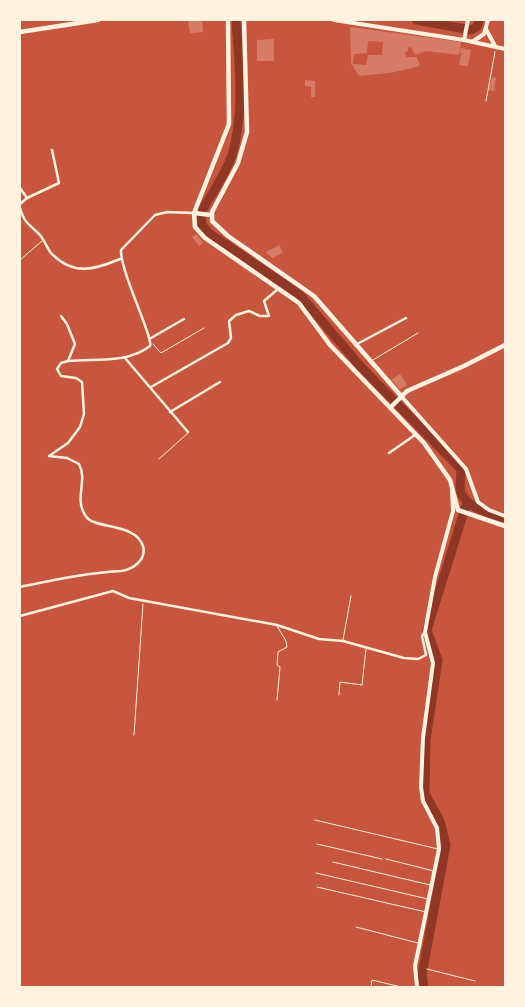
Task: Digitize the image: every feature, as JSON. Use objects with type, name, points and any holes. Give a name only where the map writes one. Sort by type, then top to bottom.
[{"type":"main road","points":[[20,32],[98,20]]},
{"type":"main road","points":[[228,20],[228,124],[194,214],[195,227],[204,238],[299,303],[330,345],[391,406],[445,471],[452,489],[455,510],[505,526]]},
{"type":"main road","points":[[211,215],[238,164],[247,132],[244,20]]},
{"type":"main road","points":[[194,214],[211,215]]},
{"type":"main road","points":[[211,215],[216,226],[228,236],[314,296],[402,397]]},
{"type":"main road","points":[[391,406],[407,391],[464,366],[505,345]]},
{"type":"street","points":[[334,20],[465,38],[472,42],[505,49]]},
{"type":"street","points":[[472,42],[481,36],[486,29],[488,20]]},
{"type":"street","points":[[465,38],[468,21]]},
{"type":"street","points":[[486,29],[492,43],[496,47]]},
{"type":"street","points":[[20,204],[27,198],[59,183],[52,150]]},
{"type":"street","points":[[20,188],[27,198]]},
{"type":"street","points":[[20,208],[21,218],[58,258],[76,267],[94,269],[120,259]]},
{"type":"street","points":[[20,587],[85,573],[125,570],[137,565],[144,553],[138,538],[114,526],[95,523],[86,517],[79,502],[82,474],[79,464],[67,458],[50,456],[75,436],[84,414],[82,382],[76,378],[64,377],[58,372],[58,365],[68,361],[125,358],[145,350],[152,343],[120,259],[123,246],[155,215],[167,212],[194,214]]},
{"type":"street","points":[[151,387],[228,343],[231,338],[229,321],[236,315],[249,311],[260,316],[268,316],[264,301],[278,290]]},
{"type":"street","points":[[61,316],[68,324],[75,344],[68,361]]},
{"type":"street","points":[[356,345],[406,318]]},
{"type":"street","points":[[151,338],[184,319]]},
{"type":"street","points":[[125,358],[188,432]]},
{"type":"street","points":[[170,412],[220,382]]},
{"type":"street","points":[[402,397],[466,469],[478,502],[490,510],[505,516]]},
{"type":"street","points":[[389,453],[415,435]]},
{"type":"street","points":[[20,616],[50,610],[90,597],[114,592],[143,600],[277,625],[319,639],[329,638],[398,657],[418,659],[426,654],[422,636],[425,632],[435,577],[455,510]]},
{"type":"street","points":[[417,987],[415,966],[440,849],[436,828],[423,801],[420,787],[423,738],[433,663],[425,632]]},
{"type":"lane","points":[[20,260],[43,240]]},
{"type":"lane","points":[[370,362],[418,333]]},
{"type":"lane","points":[[160,458],[188,432]]},
{"type":"lane","points":[[343,641],[351,596]]},
{"type":"lane","points":[[277,625],[286,641],[287,647],[278,652],[278,665],[280,667],[277,700]]},
{"type":"lane","points":[[339,694],[340,682],[362,685],[366,649]]},
{"type":"lane","points":[[315,820],[440,849]]},
{"type":"lane","points":[[386,859],[434,871]]},
{"type":"lane","points":[[333,862],[432,885]]},
{"type":"lane","points":[[316,873],[429,899]]},
{"type":"lane","points":[[317,887],[427,912]]},
{"type":"lane","points":[[356,927],[421,944]]},
{"type":"lane","points":[[427,969],[475,981]]},
{"type":"lane","points":[[371,987],[372,980],[401,987]]},
{"type":"path","points":[[486,101],[496,47]]},
{"type":"path","points":[[152,343],[162,353],[204,328]]},
{"type":"path","points":[[134,735],[143,600]]},
{"type":"path","points":[[317,844],[386,859]]},
{"type":"building","points":[[188,20],[202,20],[203,32],[190,33]]},
{"type":"building","points":[[350,27],[461,42],[459,55],[426,51],[415,55],[412,48],[408,47],[408,51],[405,52],[406,57],[417,57],[420,66],[390,73],[359,76],[351,63]],"holes":[[[368,41],[383,42],[382,55],[368,55],[366,65],[353,64],[354,54],[367,53]]]},
{"type":"building","points":[[274,39],[274,61],[257,61],[257,40]]},
{"type":"building","points":[[461,48],[471,50],[468,66],[459,65],[461,55],[463,54],[460,53]]},
{"type":"building","points":[[492,77],[496,78],[494,91],[489,90]]},
{"type":"building","points":[[305,80],[315,81],[315,97],[311,97],[311,87],[305,86]]},
{"type":"building","points":[[197,234],[203,243],[199,246],[192,237]]},
{"type":"building","points":[[279,245],[283,253],[272,258],[266,252]]},
{"type":"building","points":[[400,374],[407,385],[400,389],[391,380]]},
{"type":"waterway","points":[[236,20],[240,88],[239,122],[232,155],[203,209],[202,225],[209,233],[299,294],[361,367],[461,469],[460,491],[468,503],[480,510],[505,518]]},
{"type":"waterway","points":[[416,20],[471,30],[477,27],[479,20]]},
{"type":"waterway","points":[[424,987],[422,975],[446,845],[440,821],[425,794],[426,740],[438,660],[427,630],[467,502]]}]
